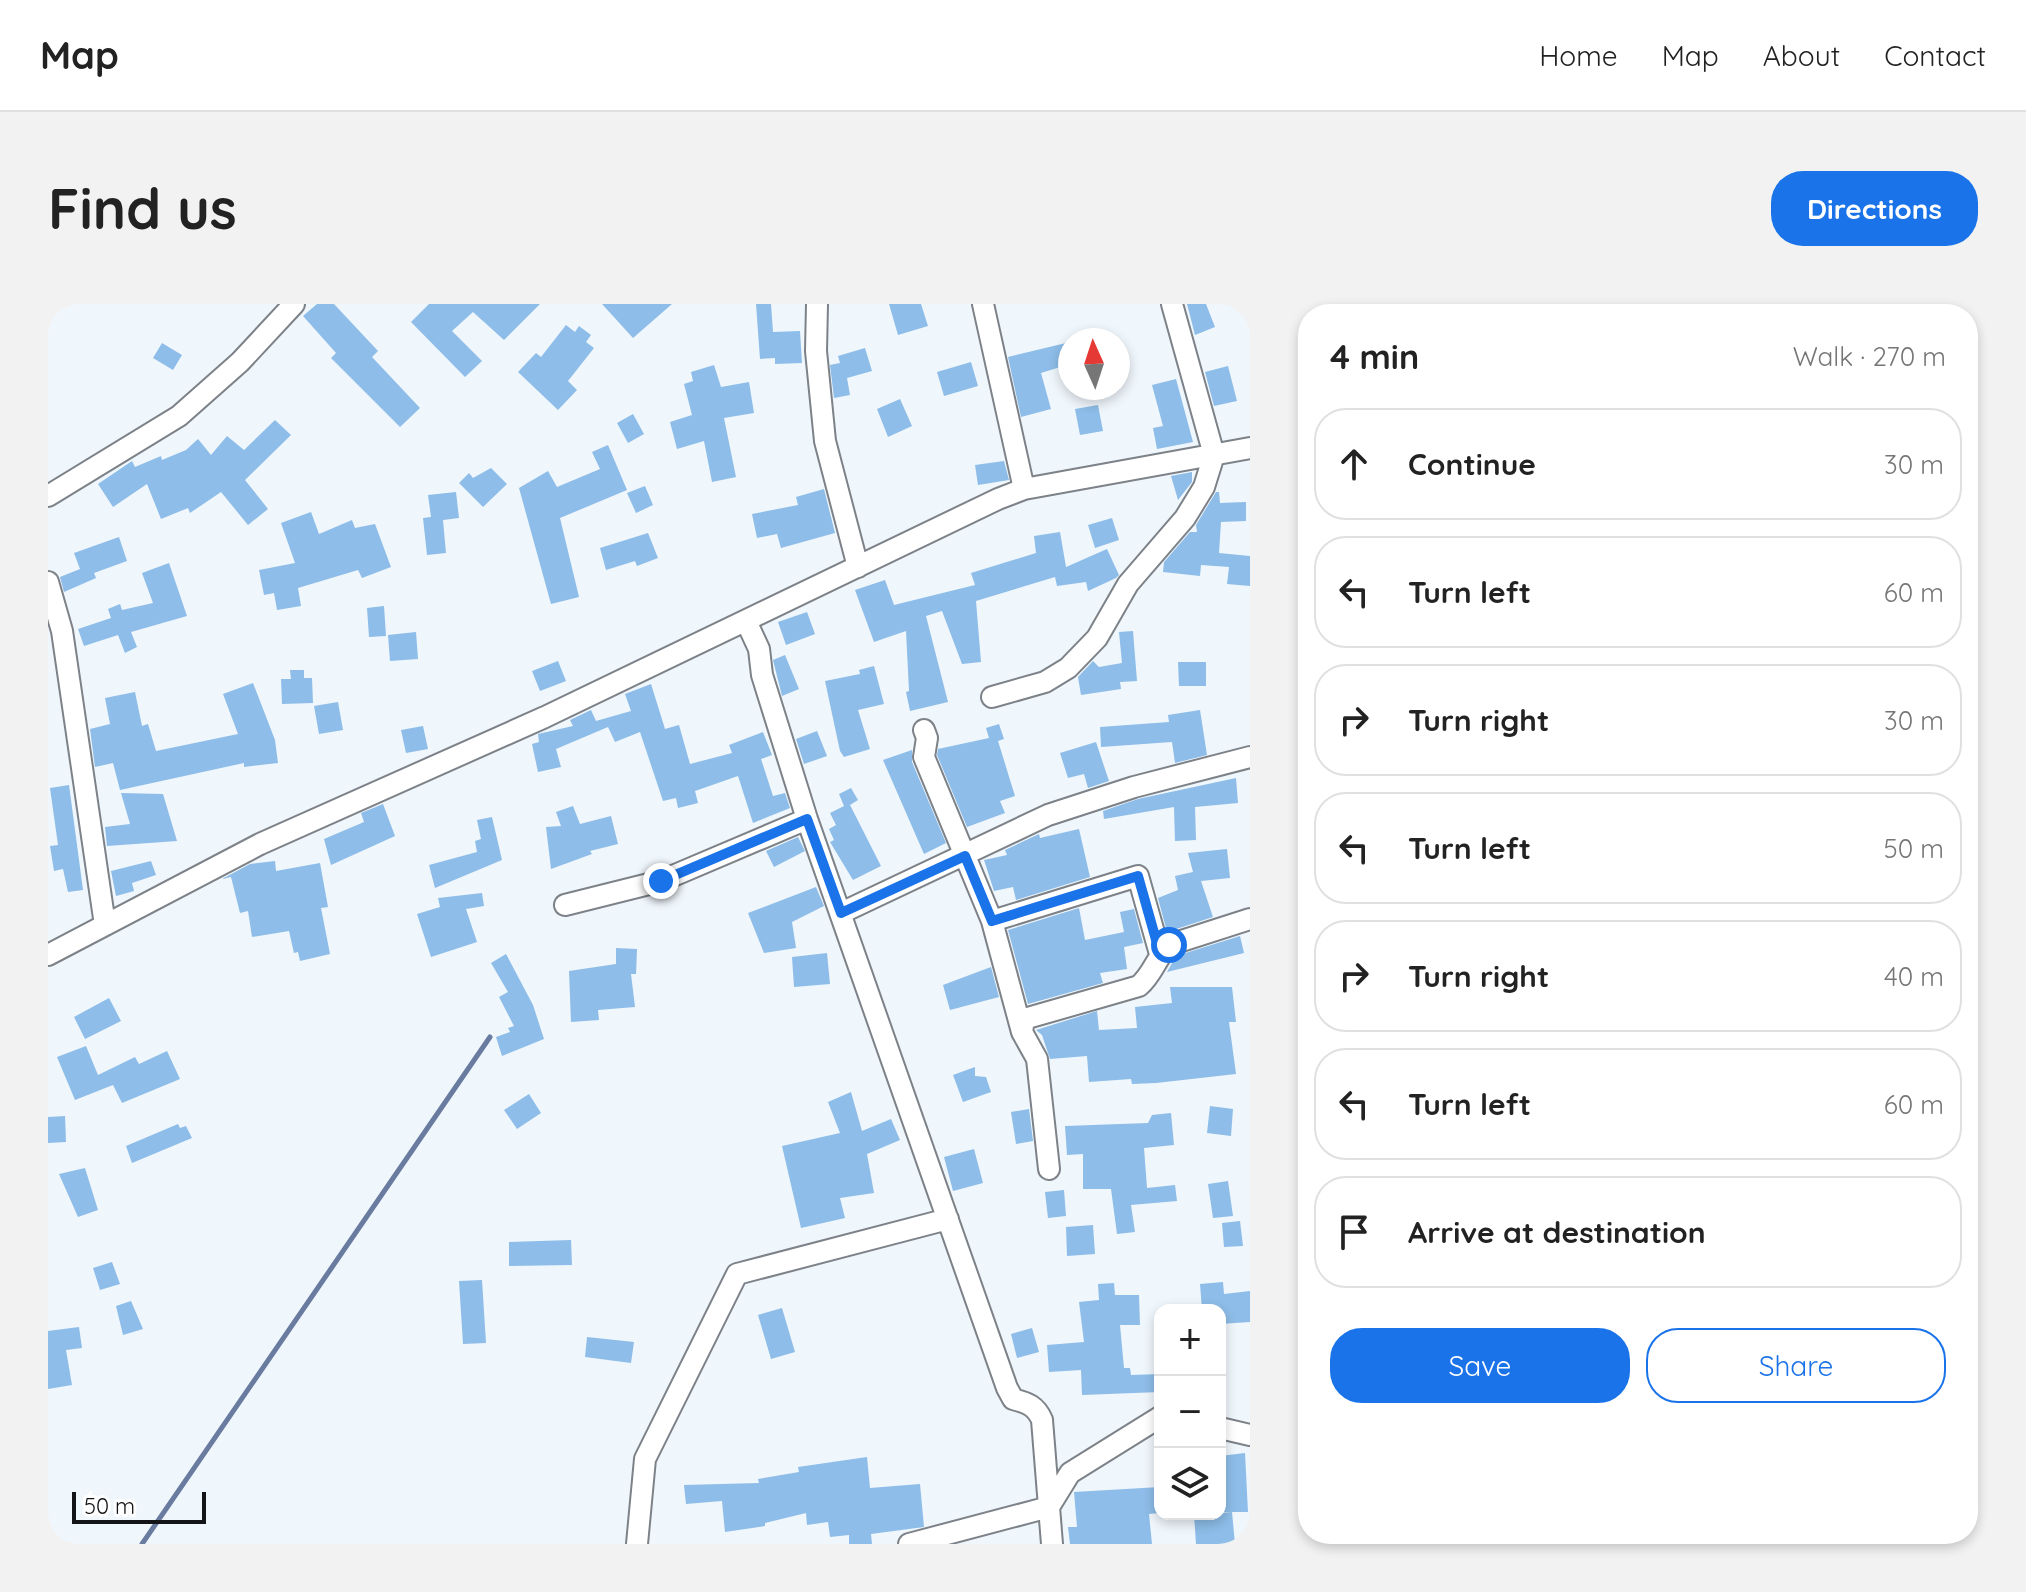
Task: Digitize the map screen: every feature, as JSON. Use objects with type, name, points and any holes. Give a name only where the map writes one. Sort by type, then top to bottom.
[{"type":"street","points":[[48,496],[179,416],[240,362],[294,304]]},
{"type":"street","points":[[817,304],[816,351],[825,441],[858,567]]},
{"type":"street","points":[[983,304],[1024,489]]},
{"type":"street","points":[[992,697],[1045,682],[1068,668],[1097,638],[1128,584],[1185,518],[1204,487],[1214,455],[1172,304]]},
{"type":"street","points":[[48,955],[260,844],[545,717],[1024,489],[1250,448]]},
{"type":"street","points":[[48,582],[62,631],[105,925]]},
{"type":"street","points":[[746,621],[759,649],[762,675],[807,819],[1007,1388],[1013,1399],[1038,1411],[1042,1420],[1052,1544]]},
{"type":"street","points":[[924,730],[927,738],[924,757],[992,921],[1022,1032],[1037,1059],[1049,1169]]},
{"type":"street","points":[[841,913],[1048,815],[1134,787],[1250,757]]},
{"type":"street","points":[[565,905],[661,881],[807,819]]},
{"type":"street","points":[[992,921],[1138,876],[1160,954]]},
{"type":"street","points":[[1022,1032],[1024,1019],[1139,986],[1150,977],[1160,954],[1169,945],[1250,919]]},
{"type":"street","points":[[637,1544],[645,1459],[737,1274],[948,1219]]},
{"type":"street","points":[[909,1544],[1049,1507],[1070,1473],[1154,1421]]},
{"type":"street","points":[[1226,1429],[1250,1435]]},
{"type":"building","points":[[317,304],[334,304],[378,351],[372,357],[420,408],[400,427],[331,358],[336,353],[303,316]]},
{"type":"building","points":[[429,304],[540,304],[504,340],[473,312],[452,331],[482,361],[465,377],[411,322]]},
{"type":"building","points":[[602,304],[672,304],[633,338]]},
{"type":"building","points":[[756,304],[771,304],[773,332],[800,331],[802,363],[775,364],[775,358],[760,359]]},
{"type":"building","points":[[889,304],[921,304],[928,326],[898,335]]},
{"type":"building","points":[[1187,304],[1206,304],[1215,327],[1195,335]]},
{"type":"building","points":[[566,325],[575,332],[579,326],[591,335],[586,342],[594,348],[568,381],[577,390],[558,410],[518,372],[536,353],[541,357]]},
{"type":"building","points":[[162,343],[182,355],[173,370],[153,358]]},
{"type":"building","points":[[1058,345],[1058,368],[1041,373],[1051,409],[1021,417],[1008,357]]},
{"type":"building","points":[[865,348],[872,371],[847,378],[850,395],[834,398],[830,365],[840,363],[838,356]]},
{"type":"building","points":[[971,362],[978,386],[944,396],[937,372]]},
{"type":"building","points":[[714,365],[721,387],[749,382],[754,413],[724,418],[736,477],[712,482],[704,441],[677,449],[670,422],[692,415],[684,384],[693,381],[691,372]]},
{"type":"building","points":[[1228,366],[1237,401],[1214,406],[1205,372]]},
{"type":"building","points":[[1176,379],[1193,442],[1157,449],[1153,428],[1163,426],[1152,385]]},
{"type":"building","points":[[900,399],[912,426],[888,437],[877,409]]},
{"type":"building","points":[[1098,405],[1103,431],[1080,435],[1075,409]]},
{"type":"building","points":[[633,414],[644,434],[628,443],[617,423]]},
{"type":"building","points":[[275,420],[291,435],[245,480],[268,509],[248,525],[221,492],[190,513],[188,508],[161,519],[147,484],[113,507],[98,484],[132,461],[135,467],[161,456],[162,460],[186,450],[198,439],[211,455],[227,436],[244,450]]},
{"type":"building","points":[[608,445],[627,490],[560,518],[579,597],[551,604],[519,488],[548,471],[557,487],[600,469],[592,452]]},
{"type":"building","points":[[1004,461],[1009,480],[978,485],[975,465]]},
{"type":"building","points":[[491,468],[507,484],[483,507],[459,483],[469,473],[473,478]]},
{"type":"building","points":[[1192,472],[1192,482],[1178,500],[1171,476]]},
{"type":"building","points":[[645,486],[653,505],[636,513],[627,493]]},
{"type":"building","points":[[824,489],[835,533],[781,548],[777,534],[757,538],[752,514],[798,505],[796,497]]},
{"type":"building","points":[[456,492],[459,518],[443,520],[446,553],[427,555],[423,518],[431,517],[428,495]]},
{"type":"building","points":[[1216,492],[1219,492],[1220,503],[1246,502],[1246,521],[1221,522],[1219,553],[1250,556],[1250,586],[1227,584],[1229,567],[1201,565],[1200,576],[1163,572],[1164,562],[1190,532],[1197,532],[1196,525]]},
{"type":"building","points":[[311,512],[319,534],[352,520],[355,528],[375,524],[391,567],[362,578],[358,570],[298,588],[301,606],[277,610],[274,593],[264,595],[259,570],[295,563],[281,523]]},
{"type":"building","points":[[1112,518],[1119,540],[1095,548],[1088,525]]},
{"type":"building","points":[[1060,532],[1066,567],[1107,549],[1119,575],[1088,591],[1086,582],[1057,586],[1055,577],[976,601],[981,662],[962,664],[942,611],[926,616],[948,702],[910,711],[906,692],[909,691],[906,631],[874,642],[855,590],[885,580],[894,605],[975,585],[971,573],[1036,553],[1034,536]]},
{"type":"building","points":[[648,533],[658,558],[637,566],[635,561],[606,570],[600,548]]},
{"type":"building","points":[[119,537],[127,561],[94,573],[96,578],[64,592],[60,577],[80,569],[74,553]]},
{"type":"building","points":[[169,563],[187,616],[131,632],[137,647],[125,653],[118,635],[84,646],[78,629],[111,618],[108,609],[120,604],[122,610],[153,603],[142,573]]},
{"type":"building","points":[[384,606],[386,636],[369,637],[367,608]]},
{"type":"building","points":[[807,612],[815,634],[786,645],[778,622]]},
{"type":"building","points":[[1133,631],[1137,681],[1120,682],[1121,689],[1081,695],[1078,677],[1093,661],[1099,667],[1122,663],[1119,632]]},
{"type":"building","points":[[416,632],[418,659],[390,661],[388,635]]},
{"type":"building","points":[[785,655],[799,689],[782,696],[773,660]]},
{"type":"building","points":[[558,661],[566,681],[540,691],[532,671]]},
{"type":"building","points":[[1178,662],[1206,662],[1206,686],[1179,686]]},
{"type":"building","points":[[874,666],[884,704],[858,710],[870,749],[844,757],[840,751],[825,681],[860,674],[859,670]]},
{"type":"building","points":[[290,670],[304,670],[304,678],[312,678],[313,703],[282,704],[281,679],[291,679]]},
{"type":"building","points":[[253,683],[275,740],[278,763],[244,767],[244,763],[120,790],[113,763],[95,767],[90,729],[110,724],[105,698],[135,692],[142,726],[148,724],[156,751],[238,734],[223,694]]},
{"type":"building","points":[[651,684],[665,729],[679,725],[690,764],[732,753],[729,745],[763,732],[772,755],[761,759],[773,796],[785,793],[790,808],[753,823],[738,776],[695,791],[698,803],[678,808],[676,798],[663,801],[640,732],[615,742],[608,727],[556,749],[561,767],[538,772],[532,744],[539,742],[538,734],[573,726],[570,720],[591,710],[596,721],[631,711],[625,694]]},
{"type":"building","points":[[338,702],[343,730],[319,734],[314,706]]},
{"type":"building","points":[[1200,710],[1207,755],[1175,763],[1172,742],[1101,747],[1100,727],[1169,722],[1168,715]]},
{"type":"building","points":[[999,724],[1004,739],[998,741],[1015,796],[1000,801],[1005,813],[967,827],[937,755],[938,749],[989,738],[986,728]]},
{"type":"building","points":[[423,726],[428,749],[406,753],[401,730]]},
{"type":"building","points":[[817,731],[827,756],[804,764],[796,739]]},
{"type":"building","points":[[1096,742],[1109,781],[1088,788],[1084,774],[1068,778],[1060,753]]},
{"type":"building","points":[[912,750],[912,762],[946,843],[924,854],[883,760]]},
{"type":"building","points":[[1236,778],[1238,803],[1195,807],[1196,840],[1175,841],[1174,807],[1104,819],[1103,811],[1138,799]]},
{"type":"building","points":[[69,785],[83,890],[68,892],[63,869],[54,871],[50,846],[58,845],[50,788]]},
{"type":"building","points":[[851,788],[858,800],[850,805],[881,866],[853,880],[830,842],[834,840],[829,829],[836,825],[830,813],[844,806],[839,794]]},
{"type":"building","points":[[121,793],[163,794],[177,841],[107,846],[105,827],[130,824]]},
{"type":"building","points":[[383,804],[395,836],[331,865],[324,839],[364,822],[361,813]]},
{"type":"building","points":[[573,806],[580,824],[611,816],[618,844],[590,851],[592,854],[551,869],[546,827],[561,826],[556,812]]},
{"type":"building","points":[[492,817],[502,860],[435,888],[429,865],[477,852],[475,841],[481,839],[477,820]]},
{"type":"building","points":[[1079,829],[1090,877],[1016,900],[1013,887],[994,891],[984,860],[1007,855],[1005,850],[1039,834],[1040,838]]},
{"type":"building","points":[[798,837],[805,851],[774,867],[766,851]]},
{"type":"building","points":[[1227,849],[1230,878],[1201,881],[1213,917],[1167,932],[1158,898],[1178,890],[1175,876],[1193,872],[1188,853]]},
{"type":"building","points":[[151,861],[156,875],[132,883],[134,891],[116,896],[111,871]]},
{"type":"building","points":[[275,861],[276,871],[320,863],[328,907],[321,908],[330,954],[300,961],[298,952],[294,953],[289,931],[252,937],[248,911],[240,913],[231,877],[222,879],[250,864]]},
{"type":"building","points":[[816,887],[824,906],[792,922],[796,948],[764,953],[748,913]]},
{"type":"building","points":[[482,893],[484,906],[466,909],[477,942],[431,957],[417,914],[440,907],[438,898]]},
{"type":"building","points":[[1079,908],[1085,940],[1124,932],[1120,912],[1134,909],[1143,943],[1124,947],[1127,969],[1100,973],[1103,983],[1028,1004],[1008,930]]},
{"type":"building","points":[[1240,936],[1244,953],[1167,972],[1176,956]]},
{"type":"building","points":[[616,948],[637,949],[636,974],[631,974],[635,1007],[598,1010],[599,1020],[571,1022],[569,971],[616,964]]},
{"type":"building","points":[[827,953],[830,984],[794,987],[792,957]]},
{"type":"building","points":[[506,954],[533,1005],[544,1039],[502,1056],[496,1037],[510,1032],[508,1028],[514,1026],[499,997],[508,992],[491,963]]},
{"type":"building","points":[[991,967],[999,997],[950,1010],[943,985]]},
{"type":"building","points":[[1170,987],[1232,987],[1236,1022],[1229,1022],[1236,1074],[1156,1083],[1132,1084],[1131,1079],[1089,1082],[1087,1056],[1050,1059],[1042,1035],[1036,1030],[1097,1011],[1099,1030],[1137,1028],[1135,1007],[1172,1003]]},
{"type":"building","points":[[109,998],[121,1021],[85,1039],[74,1017]]},
{"type":"building","points":[[86,1046],[98,1075],[135,1057],[139,1064],[167,1051],[180,1079],[122,1103],[113,1085],[75,1100],[57,1057]]},
{"type":"building","points":[[975,1067],[975,1076],[986,1077],[991,1092],[963,1102],[953,1075]]},
{"type":"building","points":[[851,1092],[862,1131],[891,1119],[900,1140],[867,1154],[874,1193],[840,1198],[845,1218],[801,1228],[782,1146],[840,1133],[828,1102]]},
{"type":"building","points":[[529,1094],[541,1113],[517,1129],[504,1110]]},
{"type":"building","points":[[1210,1106],[1233,1109],[1231,1136],[1207,1133]]},
{"type":"building","points":[[1029,1109],[1033,1141],[1016,1144],[1011,1112]]},
{"type":"building","points":[[1171,1113],[1174,1145],[1144,1148],[1147,1188],[1175,1185],[1177,1201],[1131,1205],[1135,1232],[1117,1234],[1111,1189],[1083,1189],[1083,1154],[1067,1155],[1065,1126],[1148,1123],[1152,1115]]},
{"type":"building","points":[[65,1116],[66,1142],[48,1143],[48,1117]]},
{"type":"building","points":[[178,1124],[180,1128],[186,1126],[192,1138],[132,1163],[126,1146]]},
{"type":"building","points":[[974,1149],[983,1183],[953,1191],[944,1157]]},
{"type":"building","points":[[85,1168],[98,1210],[78,1217],[59,1174]]},
{"type":"building","points":[[1228,1181],[1233,1216],[1213,1218],[1208,1184]]},
{"type":"building","points":[[1064,1190],[1066,1216],[1048,1218],[1045,1192]]},
{"type":"building","points":[[1240,1221],[1243,1246],[1224,1247],[1222,1223]]},
{"type":"building","points":[[1093,1225],[1095,1254],[1067,1256],[1066,1227]]},
{"type":"building","points":[[571,1240],[572,1265],[509,1266],[509,1242]]},
{"type":"building","points":[[112,1262],[120,1284],[100,1290],[93,1268]]},
{"type":"building","points":[[482,1280],[486,1343],[463,1344],[459,1281]]},
{"type":"building","points":[[1223,1282],[1224,1294],[1250,1291],[1250,1322],[1226,1324],[1226,1304],[1202,1304],[1200,1284]]},
{"type":"building","points":[[1114,1283],[1115,1295],[1139,1295],[1140,1325],[1120,1325],[1124,1368],[1130,1368],[1131,1375],[1154,1374],[1154,1392],[1082,1395],[1081,1370],[1049,1372],[1047,1345],[1084,1342],[1079,1302],[1099,1300],[1098,1284]]},
{"type":"building","points":[[131,1301],[143,1329],[123,1335],[116,1306]]},
{"type":"building","points":[[782,1308],[795,1352],[771,1359],[758,1315]]},
{"type":"building","points":[[79,1327],[82,1348],[66,1350],[72,1385],[48,1389],[48,1331]]},
{"type":"building","points":[[1032,1328],[1039,1352],[1017,1358],[1011,1334]]},
{"type":"building","points":[[587,1337],[634,1342],[631,1363],[585,1357]]},
{"type":"building","points":[[1245,1453],[1248,1512],[1226,1512],[1226,1455]]},
{"type":"building","points":[[867,1457],[870,1488],[920,1484],[924,1527],[871,1534],[872,1544],[849,1544],[849,1535],[830,1537],[828,1522],[807,1525],[806,1513],[765,1523],[765,1526],[725,1532],[722,1501],[686,1504],[684,1485],[759,1483],[758,1479],[799,1472],[798,1467]]},
{"type":"building","points":[[1154,1487],[1154,1514],[1149,1514],[1152,1544],[1070,1544],[1068,1527],[1077,1527],[1074,1492]]},
{"type":"building","points":[[1226,1512],[1232,1512],[1235,1544],[1196,1544],[1194,1520],[1226,1520]]},
{"type":"waterway","points":[[142,1544],[490,1037]]},
{"type":"route","points":[[661,881],[807,819],[841,913],[965,856],[992,921],[1138,876],[1160,954],[1169,945]]}]
